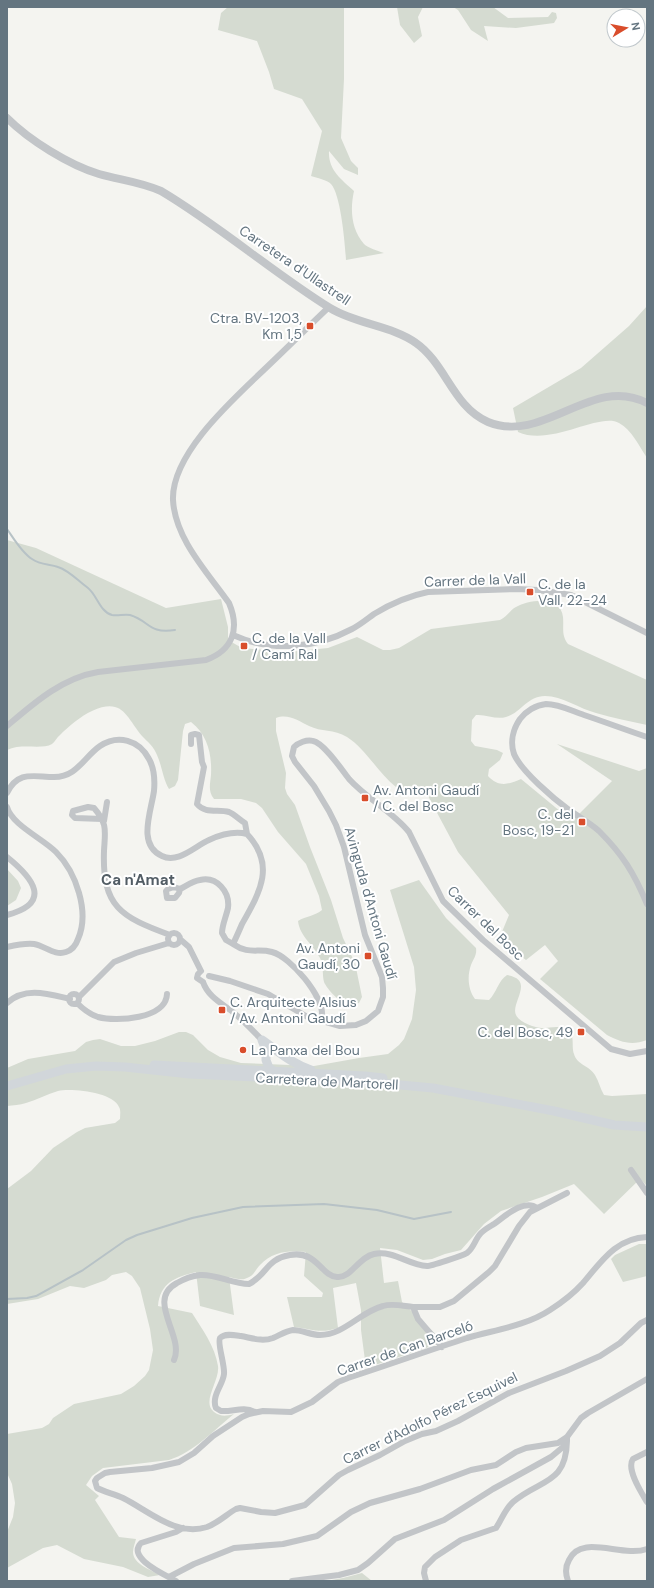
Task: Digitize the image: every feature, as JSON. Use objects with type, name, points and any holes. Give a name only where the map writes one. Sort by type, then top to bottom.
[{"type":"main road","points":[[262,1040],[297,1065],[320,1073]]},
{"type":"main road","points":[[262,1040],[269,1068],[275,1072],[295,1079]]},
{"type":"main road","points":[[236,1068],[259,1066],[273,1051],[281,1053]]},
{"type":"main road","points":[[256,1077],[275,1072],[282,1068],[284,1064],[281,1053]]},
{"type":"main road","points":[[125,1067],[140,1064],[365,1076],[416,1083],[433,1088]]},
{"type":"main road","name":"Carretera de Martorell","points":[[7,1086],[66,1069],[96,1066],[125,1067],[170,1072],[368,1082],[433,1088],[554,1111],[614,1125],[647,1127]]},
{"type":"street","name":"Carretera d'Ullastrell","points":[[7,118],[23,133],[78,166],[99,174],[136,182],[161,191],[340,314],[408,338],[418,344],[431,358],[460,401],[471,413],[496,425],[510,427],[533,424],[598,399],[615,395],[630,396],[647,403]]},
{"type":"street","points":[[7,726],[43,696],[81,676],[98,672],[206,660],[219,654],[228,645],[233,635],[235,620],[230,603],[196,557],[185,539],[177,518],[173,500],[175,482],[185,459],[195,444],[224,409],[329,307]]},
{"type":"street","name":"Carrer de la Vall","points":[[233,635],[256,644],[274,646],[302,645],[327,640],[352,630],[390,604],[417,594],[428,592],[517,589],[538,590],[571,595],[647,633]]},
{"type":"street","points":[[647,737],[567,709],[548,704],[534,708],[524,714],[516,725],[513,734],[515,754],[530,775],[559,802],[598,830],[619,853],[628,863],[647,904]]},
{"type":"street","points":[[191,744],[191,735],[198,735],[202,762],[204,766],[197,804],[201,809],[230,812],[245,823],[247,834],[260,850],[263,878],[259,893],[233,944]]},
{"type":"street","points":[[7,793],[13,784],[21,778],[34,776],[61,776],[70,774],[101,746],[115,740],[126,740],[133,742],[140,747],[150,762],[154,773],[154,791],[150,809],[147,840],[154,852],[167,858],[172,858],[181,856],[203,843],[219,836],[242,833],[247,834]]},
{"type":"street","name":"Carrer del Bosc","points":[[292,756],[294,747],[301,742],[314,741],[322,746],[361,791],[402,824],[409,832],[443,901],[483,940],[611,1050],[630,1054],[647,1051]]},
{"type":"street","name":"Avinguda d'Antoni Gaudí","points":[[292,756],[323,800],[336,825],[345,852],[365,935],[382,977],[384,988],[383,998],[378,1011],[366,1022],[356,1025],[340,1026],[326,1022],[326,1018],[320,1018]]},
{"type":"street","points":[[107,802],[103,820],[104,864],[109,896],[122,913],[140,924],[170,934],[177,934],[189,947],[201,971]]},
{"type":"street","points":[[7,807],[14,819],[54,851],[64,862],[76,885],[82,908],[82,918],[80,935],[74,947],[66,952],[57,953],[34,944],[23,944],[7,947]]},
{"type":"street","points":[[7,857],[25,872],[30,879],[34,891],[32,902],[29,906],[23,910],[7,915]]},
{"type":"street","points":[[180,889],[194,882],[205,879],[214,881],[221,886],[226,894],[228,902],[222,933],[226,940],[241,949],[271,952],[285,958],[291,963],[321,1005],[320,1018],[311,1019],[268,994],[230,981],[209,976],[206,971],[201,971]]},
{"type":"street","points":[[169,944],[168,939],[170,934]]},
{"type":"street","points":[[77,1004],[79,1001],[79,996],[114,962],[136,953],[169,944],[176,946],[181,940]]},
{"type":"street","points":[[201,971],[198,973],[197,978],[203,982],[204,987],[211,996],[234,1013],[262,1040]]},
{"type":"street","points":[[203,982],[207,981],[209,976]]},
{"type":"street","points":[[7,1003],[14,997],[28,992],[37,992],[70,999]]},
{"type":"street","points":[[70,999],[73,994],[77,994],[79,996]]},
{"type":"street","points":[[70,999],[72,1004],[77,1004],[89,1013],[98,1017],[115,1019],[146,1015],[161,1007],[167,999],[167,994]]},
{"type":"street","points":[[631,1170],[647,1193]]},
{"type":"street","points":[[255,1412],[245,1409],[220,1411],[216,1408],[215,1399],[223,1381],[224,1374],[224,1364],[219,1343],[222,1337],[230,1334],[258,1340],[266,1340],[294,1330],[323,1335],[334,1333],[368,1312],[382,1306],[443,1306],[459,1296],[492,1269],[525,1217],[537,1208],[567,1193]]},
{"type":"street","points":[[174,1360],[177,1353],[176,1347],[166,1314],[164,1300],[170,1288],[187,1279],[207,1275],[249,1284],[256,1280],[270,1263],[276,1259],[296,1254],[314,1260],[332,1276],[338,1278],[346,1275],[360,1261],[374,1254],[387,1253],[429,1266],[467,1253],[471,1250],[480,1234],[511,1211],[529,1205],[534,1205],[537,1208]]},
{"type":"street","name":"Carrer de Can Barceló","points":[[95,1481],[100,1475],[105,1473],[152,1468],[179,1462],[223,1429],[242,1417],[255,1412],[263,1411],[291,1412],[312,1402],[338,1382],[541,1316],[576,1290],[613,1249],[632,1239],[647,1237]]},
{"type":"street","points":[[413,1307],[418,1319],[442,1347]]},
{"type":"street","name":"Carrer d'Adolfo Pérez Esquivel","points":[[95,1481],[97,1488],[124,1499],[158,1519],[183,1528],[194,1529],[207,1527],[240,1508],[268,1513],[284,1511],[306,1505],[339,1475],[406,1441],[422,1434],[436,1431],[458,1421],[509,1393],[600,1356],[620,1342],[640,1323],[647,1320]]},
{"type":"street","points":[[292,1581],[339,1575],[358,1570],[368,1563],[394,1539],[444,1520],[488,1492],[551,1457],[563,1447],[579,1422],[588,1413],[647,1379]]},
{"type":"street","points":[[169,1577],[194,1564],[234,1548],[290,1543],[318,1536],[351,1512],[370,1503],[420,1489],[471,1470],[496,1465],[521,1449],[558,1443],[567,1439]]},
{"type":"street","points":[[426,1581],[424,1574],[425,1566],[435,1557],[461,1540],[496,1528],[512,1503],[556,1475],[564,1463],[567,1452],[567,1439]]},
{"type":"street","points":[[647,1452],[633,1459],[631,1467],[633,1475],[647,1502]]},
{"type":"street","points":[[176,1581],[140,1558],[137,1554],[138,1546],[146,1541],[176,1532],[183,1528]]},
{"type":"street","points":[[568,1581],[566,1574],[567,1563],[572,1554],[580,1548],[594,1547],[625,1552],[647,1549]]},
{"type":"shaded area","points":[[228,7],[344,7],[344,79],[341,138],[351,161],[358,168],[358,175],[344,169],[329,151],[329,158],[336,174],[354,191],[352,212],[356,232],[364,244],[368,247],[384,253],[346,260],[342,220],[334,190],[331,184],[311,176],[322,131],[302,99],[274,89],[257,41],[218,30],[221,13]]},
{"type":"shaded area","points":[[397,7],[423,7],[418,17],[422,36],[414,43],[400,25]]},
{"type":"shaded area","points":[[453,7],[493,7],[508,18],[548,17],[552,12],[556,13],[557,18],[554,23],[516,28],[484,26],[488,41],[471,30],[458,10]]},
{"type":"shaded area","points":[[647,306],[647,458],[635,439],[624,426],[610,421],[599,422],[559,433],[545,435],[531,435],[518,432],[513,408],[581,368],[629,326]]},
{"type":"shaded area","points":[[7,540],[36,548],[166,608],[221,599],[228,627],[228,640],[242,648],[288,652],[328,648],[357,637],[383,650],[390,650],[399,648],[431,629],[500,620],[514,608],[529,602],[544,601],[557,605],[561,610],[563,617],[564,634],[568,644],[647,680],[647,725],[596,713],[558,698],[545,696],[533,699],[516,712],[506,717],[498,718],[476,715],[472,720],[471,741],[475,746],[497,750],[503,753],[500,760],[489,769],[488,776],[492,780],[507,784],[521,779],[572,821],[612,781],[557,744],[639,771],[647,768],[647,1040],[631,1043],[617,1040],[607,1035],[540,979],[558,961],[545,945],[526,960],[499,939],[509,915],[458,852],[427,794],[411,796],[402,792],[383,775],[354,742],[342,734],[314,728],[285,716],[276,718],[276,731],[286,773],[285,788],[287,794],[295,805],[331,900],[343,938],[355,963],[362,997],[359,1003],[352,1004],[348,1004],[340,1000],[328,988],[324,982],[320,958],[299,927],[298,921],[322,910],[319,896],[306,864],[278,832],[262,808],[256,803],[241,799],[214,799],[210,791],[211,760],[208,746],[197,727],[191,722],[185,724],[183,731],[178,780],[175,786],[169,789],[165,781],[159,759],[151,745],[142,736],[123,711],[111,706],[102,707],[79,718],[48,746],[19,747],[7,750]]},
{"type":"shaded area","points":[[7,869],[18,881],[21,888],[16,900],[7,906]]},
{"type":"shaded area","points":[[419,880],[446,918],[476,948],[476,955],[471,965],[469,978],[471,991],[475,999],[489,1000],[504,977],[507,975],[515,978],[520,982],[521,987],[515,1010],[518,1018],[535,1027],[560,1027],[569,1031],[572,1037],[573,1051],[576,1058],[593,1072],[604,1095],[647,1094],[647,1186],[640,1179],[604,1214],[574,1184],[501,1211],[484,1224],[461,1250],[432,1259],[423,1260],[397,1250],[380,1248],[384,1283],[398,1281],[402,1302],[444,1342],[366,1368],[361,1330],[361,1310],[356,1283],[333,1288],[338,1328],[321,1331],[294,1327],[287,1297],[322,1297],[323,1293],[304,1276],[306,1252],[293,1251],[270,1257],[258,1267],[253,1274],[245,1279],[229,1277],[234,1315],[200,1306],[196,1272],[175,1279],[165,1286],[159,1298],[158,1306],[192,1313],[211,1345],[218,1366],[218,1372],[209,1403],[211,1408],[217,1414],[226,1416],[234,1414],[187,1452],[169,1460],[103,1468],[92,1476],[86,1485],[99,1496],[95,1500],[119,1537],[136,1539],[133,1552],[136,1560],[143,1566],[160,1575],[148,1577],[123,1567],[84,1559],[57,1545],[43,1548],[7,1568],[7,1532],[13,1517],[15,1503],[12,1484],[7,1473],[7,1434],[42,1428],[49,1424],[53,1418],[74,1404],[121,1394],[134,1386],[145,1376],[149,1370],[153,1350],[150,1329],[140,1288],[132,1276],[126,1272],[112,1275],[106,1280],[84,1288],[70,1286],[38,1299],[7,1304],[7,1189],[31,1171],[53,1148],[77,1132],[85,1128],[115,1123],[120,1119],[120,1108],[109,1098],[91,1092],[72,1090],[58,1091],[26,1103],[7,1106],[7,1068],[28,1059],[75,1051],[86,1042],[93,1040],[100,1039],[121,1046],[135,1046],[155,1041],[179,1032],[186,1032],[193,1035],[208,1050],[220,1057],[241,1063],[314,1066],[388,1054],[404,1039],[412,1019],[416,990],[414,967],[390,890]]},
{"type":"shaded area","points":[[639,1244],[647,1244],[647,1276],[623,1282],[611,1259],[615,1255]]},
{"type":"shaded area","points":[[362,1573],[372,1581],[326,1581],[343,1578]]},
{"type":"waterway","points":[[7,529],[18,546],[28,556],[35,561],[58,567],[70,574],[91,591],[104,610],[108,613],[112,615],[130,615],[142,620],[154,629],[166,631],[175,630]]},
{"type":"waterway","points":[[7,1299],[36,1296],[83,1270],[126,1240],[137,1235],[192,1218],[243,1207],[324,1204],[377,1210],[414,1219],[451,1212]]},
{"type":"place","name":"Ctra. BV-1203, Km 1,5","points":[[310,326]]},
{"type":"place","name":"C. de la Vall, 22-24","points":[[530,592]]},
{"type":"place","name":"C. de la Vall / Camí Ral","points":[[244,646]]},
{"type":"place","name":"Av. Antoni Gaudí / C. del Bosc","points":[[365,798]]},
{"type":"place","name":"C. del Bosc, 19-21","points":[[582,822]]},
{"type":"place","name":"Av. Antoni Gaudí, 30","points":[[368,956]]},
{"type":"place","name":"C. Arquitecte Alsius / Av. Antoni Gaudí","points":[[222,1010]]},
{"type":"place","name":"C. del Bosc, 49","points":[[581,1032]]},
{"type":"place","name":"La Panxa del Bou","points":[[243,1050]]},
{"type":"district","name":"Ca n'Amat","points":[[138,880]]}]
